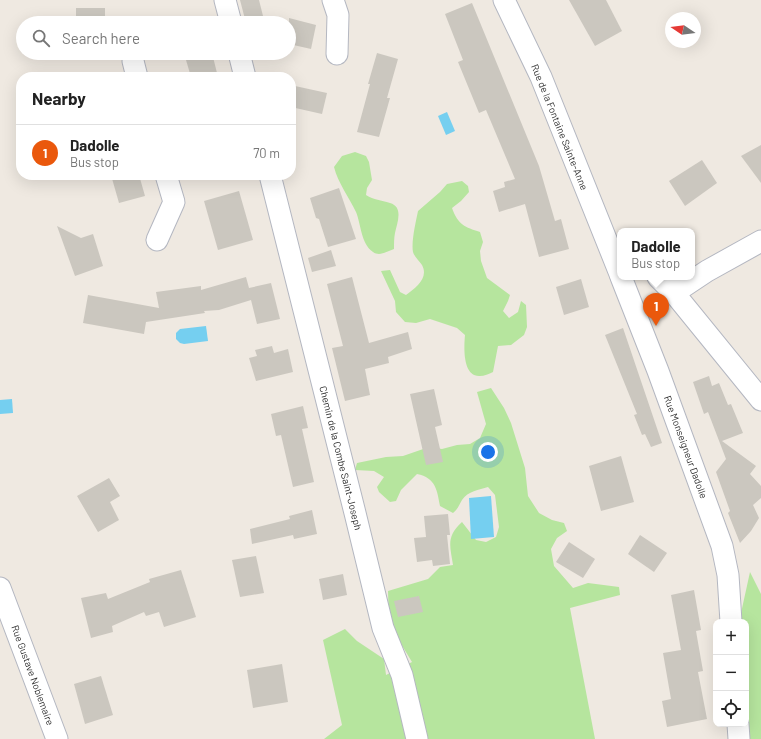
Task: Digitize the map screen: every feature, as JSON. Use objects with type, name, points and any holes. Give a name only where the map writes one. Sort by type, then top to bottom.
[{"type":"street","points":[[225,0],[228,16]]},
{"type":"street","points":[[333,0],[338,16],[337,54]]},
{"type":"street","name":"Rue de la Fontaine Sainte-Anne","points":[[504,0],[541,77],[613,245]]},
{"type":"street","points":[[133,60],[136,72]]},
{"type":"street","points":[[241,60],[244,72]]},
{"type":"street","points":[[157,240],[174,202],[167,180]]},
{"type":"street","name":"Chemin de la Combe Saint-Joseph","points":[[271,180],[383,628],[402,675],[417,739]]},
{"type":"street","points":[[695,279],[761,241]]},
{"type":"street","points":[[613,245],[617,262]]},
{"type":"street","name":"Rue Monseigneur Dadolle","points":[[622,280],[658,371],[722,546],[728,574],[731,619]]},
{"type":"street","points":[[661,280],[674,293],[761,400]]},
{"type":"street","points":[[674,293],[694,280]]},
{"type":"street","name":"Rue Gustave Noblemaire","points":[[0,588],[57,739]]},
{"type":"street","points":[[738,727],[739,739]]},
{"type":"green space","points":[[355,152],[366,156],[369,162],[372,180],[367,188],[366,195],[390,203],[397,208],[398,220],[394,237],[394,249],[384,253],[378,254],[373,252],[366,244],[356,212],[334,167],[342,156]]},
{"type":"green space","points":[[462,181],[468,186],[469,192],[452,208],[454,214],[460,222],[470,229],[480,232],[483,242],[480,251],[481,261],[487,278],[510,295],[503,311],[509,318],[518,312],[521,301],[526,305],[527,327],[524,335],[511,345],[498,346],[493,372],[482,376],[474,375],[470,372],[465,360],[465,335],[457,328],[430,319],[416,323],[405,322],[396,312],[395,301],[381,271],[390,270],[400,292],[406,295],[417,286],[424,274],[422,265],[413,252],[414,232],[418,211],[447,184]]},
{"type":"green space","points":[[491,388],[504,408],[511,423],[525,468],[528,496],[539,513],[552,520],[564,523],[567,531],[557,538],[551,549],[554,566],[573,588],[588,583],[619,587],[620,595],[570,608],[595,739],[324,739],[342,725],[323,640],[345,629],[357,641],[384,659],[386,675],[412,662],[389,624],[388,591],[428,579],[440,567],[453,565],[450,547],[451,537],[453,532],[462,522],[476,540],[486,542],[496,537],[499,527],[495,495],[488,487],[474,491],[464,497],[453,513],[440,506],[436,490],[432,482],[428,478],[417,474],[401,490],[396,501],[390,502],[379,492],[377,487],[384,477],[374,471],[355,470],[357,463],[386,457],[403,456],[429,447],[442,449],[457,445],[470,444],[480,438],[486,424],[477,392]]},
{"type":"green space","points":[[750,572],[761,594],[761,739],[750,739],[749,619],[741,619]]},
{"type":"water","points":[[447,112],[455,131],[446,135],[438,116]]},
{"type":"water","points":[[206,326],[208,341],[184,344],[180,343],[176,339],[176,333],[180,329]]},
{"type":"water","points":[[12,399],[13,413],[0,414],[0,400]]},
{"type":"water","points":[[491,496],[494,537],[471,539],[469,498]]},
{"type":"building","points":[[240,0],[259,0],[263,16],[244,16]]},
{"type":"building","points":[[569,0],[606,0],[622,31],[595,46]]},
{"type":"building","points":[[472,3],[539,166],[555,221],[561,219],[569,249],[539,257],[525,204],[499,212],[493,191],[505,187],[504,182],[515,179],[486,110],[479,113],[458,62],[463,60],[445,14]]},
{"type":"building","points":[[76,8],[105,8],[105,16],[76,16]]},
{"type":"building","points":[[296,20],[316,25],[311,49],[296,46]]},
{"type":"building","points":[[377,53],[398,59],[387,98],[390,98],[379,137],[357,132]]},
{"type":"building","points":[[186,60],[214,60],[217,72],[190,72]]},
{"type":"building","points":[[296,86],[327,93],[322,114],[296,108]]},
{"type":"building","points":[[761,145],[761,183],[741,156]]},
{"type":"building","points":[[702,160],[717,183],[685,206],[669,181]]},
{"type":"building","points":[[112,180],[140,180],[145,196],[119,203]]},
{"type":"building","points":[[339,188],[356,239],[328,247],[319,219],[316,218],[310,198]]},
{"type":"building","points":[[239,191],[253,240],[218,250],[204,201]]},
{"type":"building","points":[[57,226],[81,238],[93,234],[103,266],[75,276]]},
{"type":"building","points":[[331,250],[336,266],[312,272],[308,258]]},
{"type":"building","points":[[246,277],[249,288],[271,283],[280,319],[257,324],[251,300],[219,310],[204,311],[205,313],[146,322],[144,334],[83,323],[88,295],[159,308],[156,292],[201,286],[201,290]]},
{"type":"building","points":[[352,277],[369,343],[408,332],[412,349],[388,357],[389,363],[365,369],[370,395],[345,401],[332,348],[343,346],[327,284]]},
{"type":"building","points":[[581,279],[589,307],[564,315],[556,287]]},
{"type":"building","points":[[623,328],[662,443],[651,447],[645,434],[642,435],[634,415],[637,414],[605,335]]},
{"type":"building","points":[[272,346],[274,353],[288,349],[293,372],[256,381],[249,358],[257,356],[255,350]]},
{"type":"building","points":[[709,376],[712,386],[719,383],[728,405],[731,404],[743,433],[722,441],[756,466],[750,474],[761,486],[761,498],[753,505],[759,518],[751,531],[740,543],[728,513],[730,511],[716,472],[726,459],[708,412],[704,414],[693,382]]},
{"type":"building","points":[[434,389],[442,425],[435,427],[443,462],[426,465],[410,394]]},
{"type":"building","points":[[303,406],[308,428],[302,429],[314,482],[293,487],[281,435],[276,436],[271,414]]},
{"type":"building","points":[[621,456],[634,502],[601,511],[589,466]]},
{"type":"building","points":[[109,478],[120,496],[110,502],[119,520],[98,532],[77,496]]},
{"type":"building","points":[[312,510],[317,534],[294,539],[293,535],[252,544],[250,529],[290,519],[289,516]]},
{"type":"building","points":[[448,514],[450,535],[447,535],[450,564],[433,566],[432,560],[417,562],[414,538],[426,537],[424,516]]},
{"type":"building","points":[[640,535],[667,553],[654,572],[628,554]]},
{"type":"building","points":[[569,542],[595,559],[583,578],[556,562]]},
{"type":"building","points":[[256,556],[264,593],[240,597],[232,560]]},
{"type":"building","points":[[181,570],[196,617],[164,627],[159,612],[146,616],[144,612],[112,626],[113,632],[91,638],[81,598],[106,593],[108,599],[150,582],[149,579]]},
{"type":"building","points":[[343,574],[347,595],[323,600],[319,579]]},
{"type":"building","points":[[694,590],[701,630],[696,631],[703,671],[698,672],[707,719],[667,727],[662,701],[671,699],[663,653],[681,650],[671,595]]},
{"type":"building","points":[[419,596],[423,612],[398,617],[394,601]]},
{"type":"building","points":[[282,664],[288,702],[253,708],[247,670]]},
{"type":"building","points":[[101,676],[113,715],[85,724],[74,684]]},
{"type":"place","name":"Dadolle","points":[[656,326]]}]
